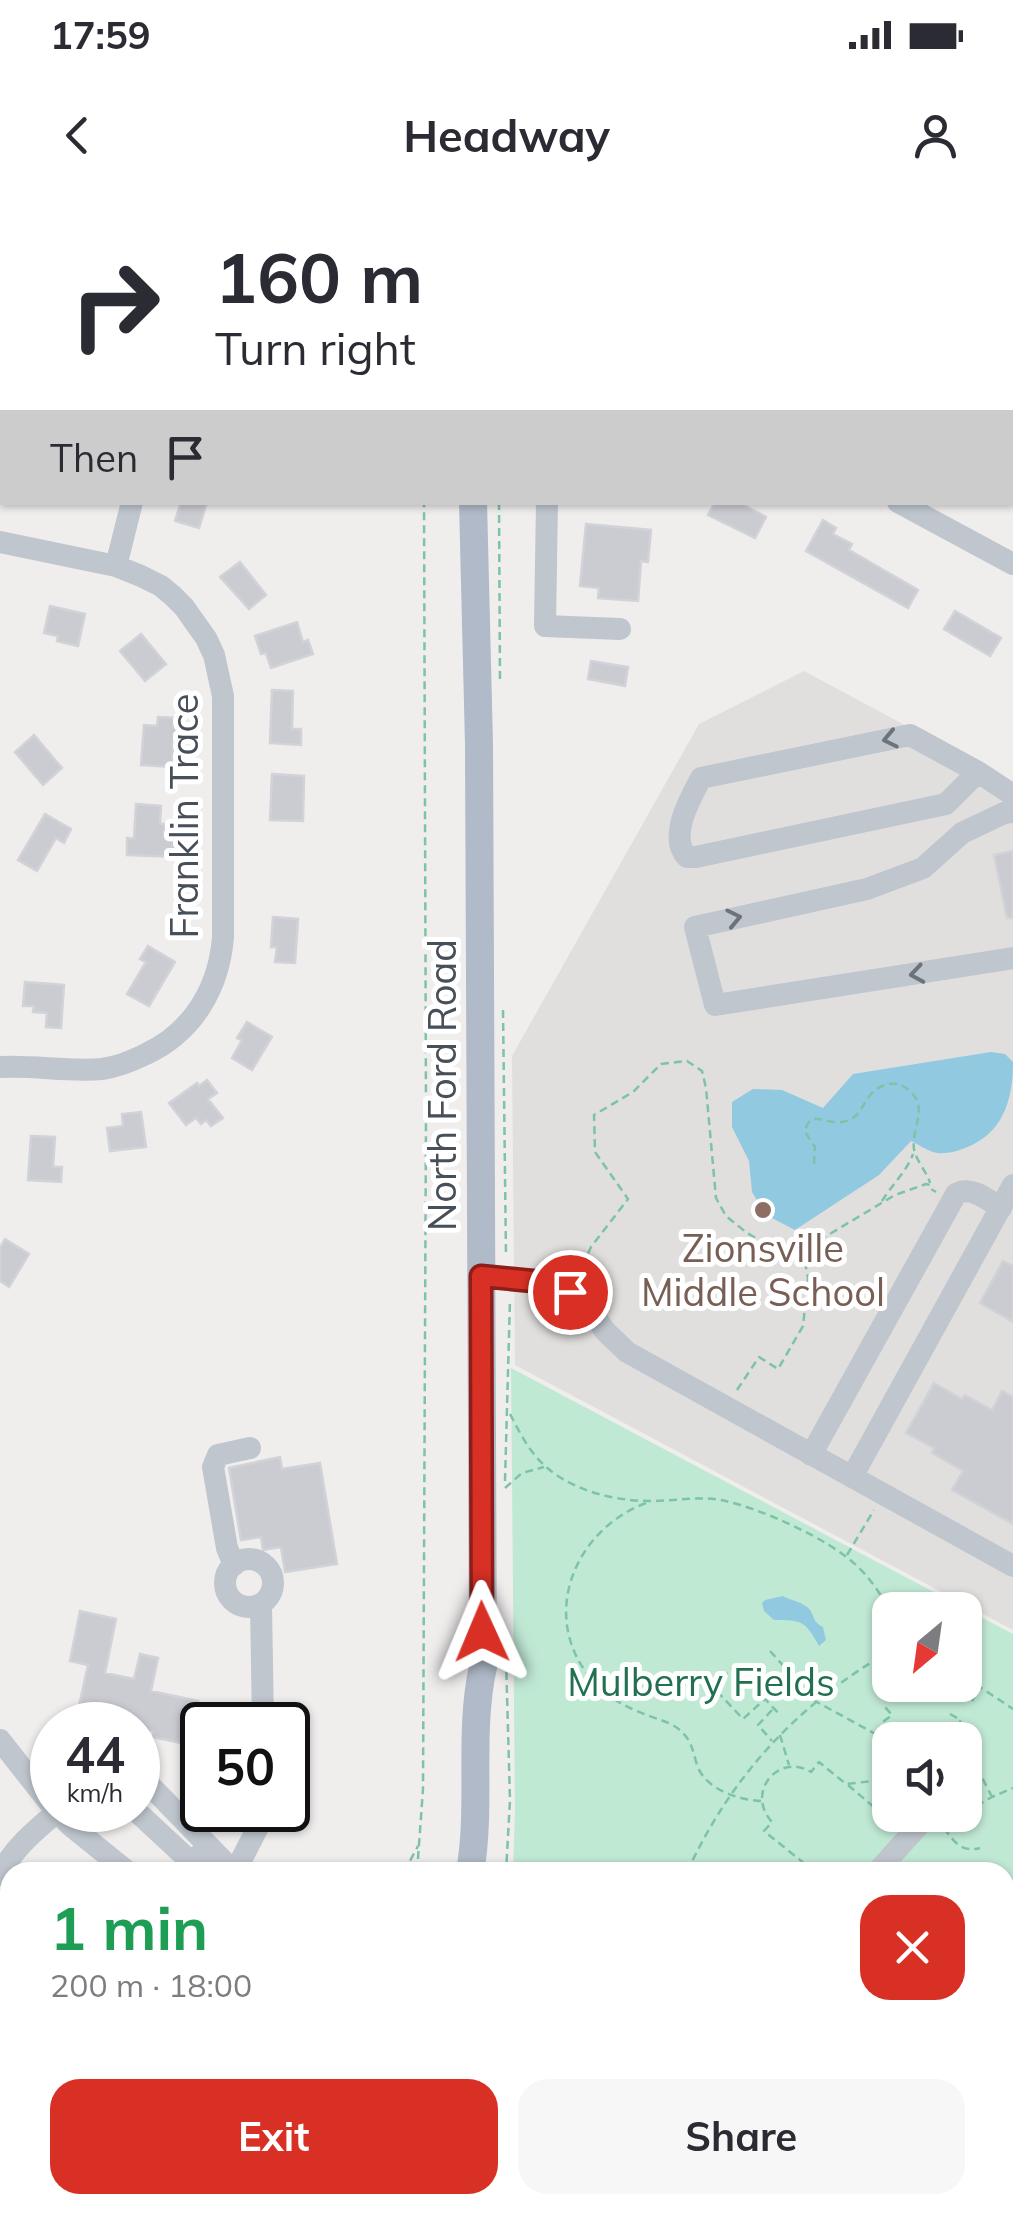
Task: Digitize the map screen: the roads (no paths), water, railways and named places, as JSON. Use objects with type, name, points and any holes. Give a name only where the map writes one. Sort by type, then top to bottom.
[{"type":"main road","name":"North Ford Road","points":[[471,1862],[478,1688],[483,1667],[479,728],[473,505]]},
{"type":"main road","name":"North Ford Road","points":[[483,1667],[490,1688],[489,1862]]},
{"type":"street","points":[[116,566],[131,505]]},
{"type":"street","points":[[547,505],[545,626],[620,630]]},
{"type":"street","points":[[904,505],[1013,564]]},
{"type":"street","name":"Franklin Trace","points":[[0,542],[116,566],[161,586],[206,638],[223,696],[221,959],[205,1000],[170,1041],[123,1064],[103,1069],[0,1067]]},
{"type":"street","points":[[978,772],[946,804],[696,858],[681,850],[684,816],[700,778],[910,735],[978,772],[1013,794]]},
{"type":"street","points":[[1013,812],[962,834],[924,868],[866,889],[695,926],[715,1005],[1013,958]]},
{"type":"street","points":[[852,1478],[1013,1185]]},
{"type":"street","points":[[811,1454],[956,1194],[969,1190],[1001,1208]]},
{"type":"street","points":[[481,1276],[543,1282],[570,1292],[591,1310],[604,1331],[626,1352],[1013,1566]]},
{"type":"street","points":[[234,1565],[226,1548],[213,1467],[218,1455],[250,1448]]},
{"type":"street","points":[[256,1561],[269,1570],[273,1585],[261,1604],[238,1605],[228,1594],[226,1578],[234,1565],[256,1561]]},
{"type":"street","points":[[261,1604],[263,1702]]},
{"type":"street","points":[[0,1740],[30,1774]]},
{"type":"street","points":[[160,1797],[223,1862]]},
{"type":"street","points":[[7,1862],[36,1832]]},
{"type":"street","points":[[85,1832],[117,1862]]},
{"type":"street","points":[[159,1832],[190,1862],[208,1848]]},
{"type":"street","points":[[242,1862],[257,1832]]},
{"type":"street","points":[[889,1862],[923,1832]]},
{"type":"water","points":[[991,1052],[1005,1054],[1013,1062],[1011,1090],[997,1125],[978,1142],[941,1153],[911,1141],[879,1175],[795,1230],[766,1215],[752,1192],[749,1161],[732,1127],[732,1102],[753,1089],[782,1090],[823,1108],[853,1074]]},
{"type":"water","points":[[783,1596],[807,1607],[823,1627],[826,1640],[819,1646],[802,1624],[774,1620],[764,1611],[765,1600]]},
{"type":"place","name":"Zionsville Middle School","points":[[763,1210]]},
{"type":"park label","name":"Mulberry Fields","points":[[701,1683]]}]
